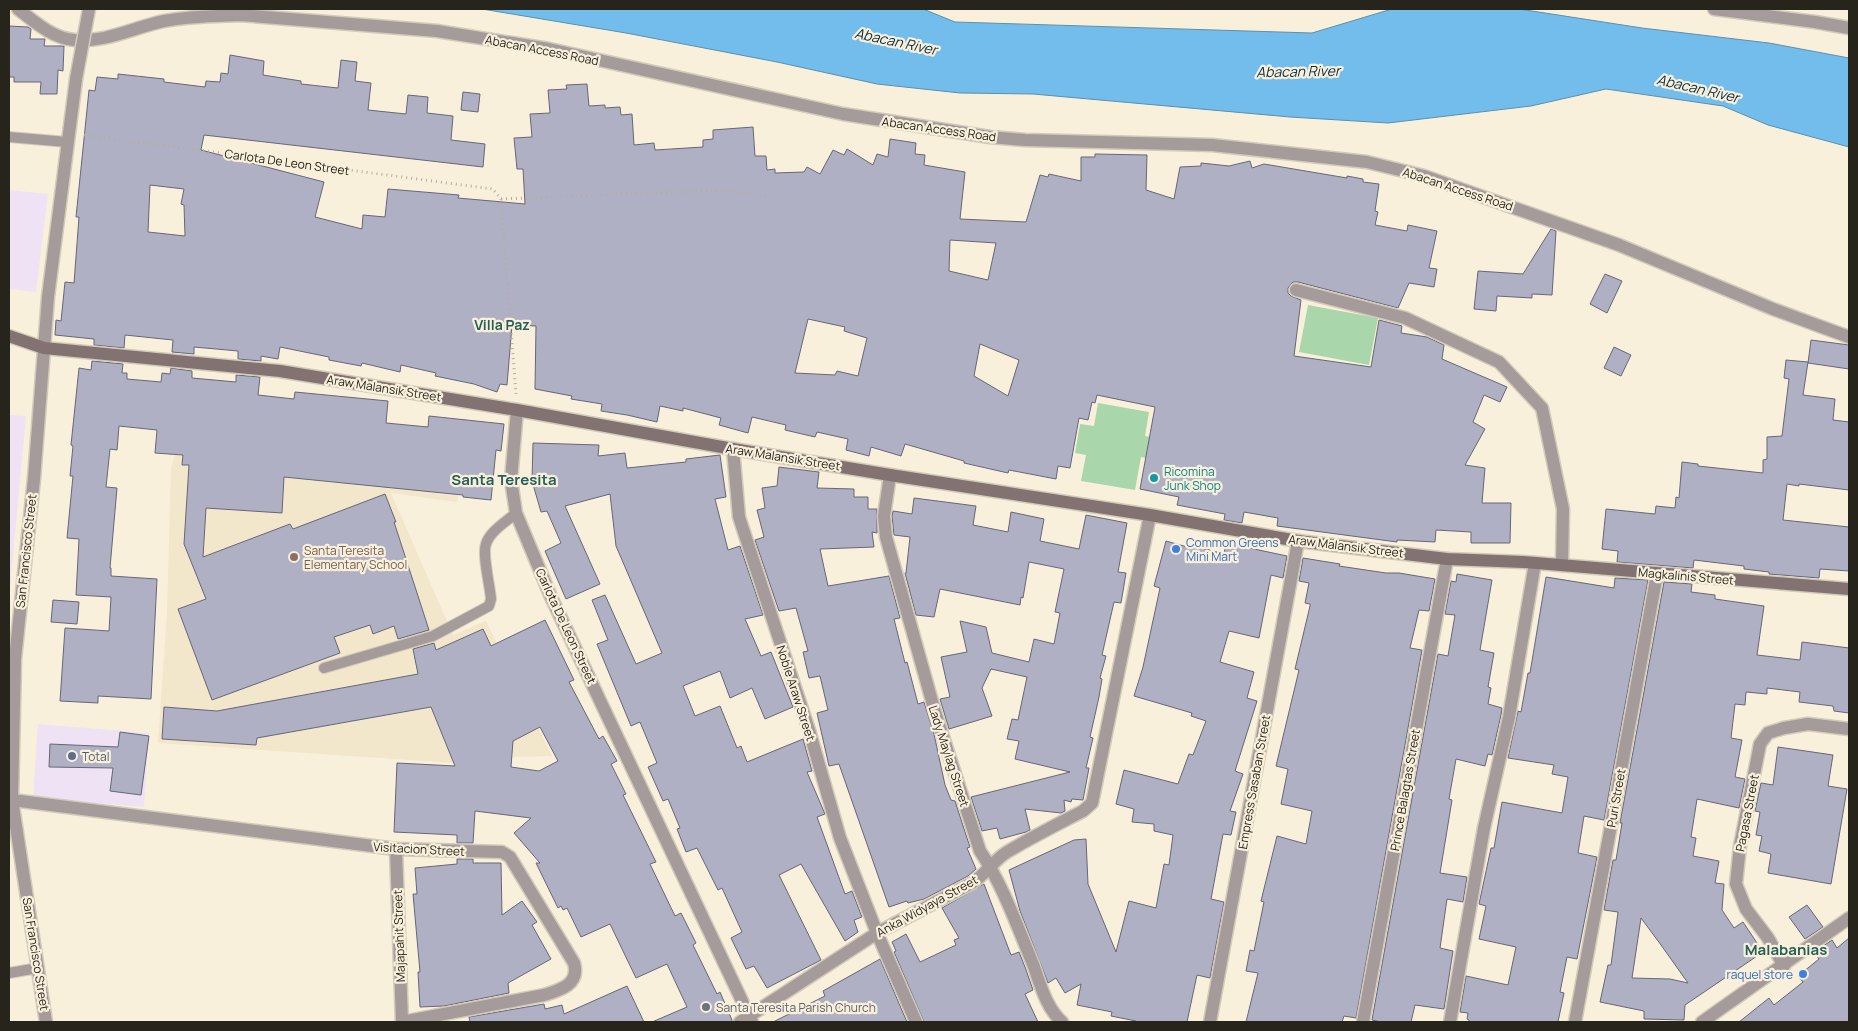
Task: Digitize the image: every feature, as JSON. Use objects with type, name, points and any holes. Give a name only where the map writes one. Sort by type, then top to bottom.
[{"type":"main road","name":"Araw Malansik Street","points":[[9,336],[44,348],[280,371],[517,410],[732,449],[1150,515],[1298,541],[1446,559],[1529,562]]},
{"type":"main road","name":"Magkalinis Street","points":[[1529,562],[1657,574],[1849,588]]},
{"type":"street","name":"Abacan Access Road","points":[[18,9],[43,28],[74,40],[109,36],[164,21],[240,15],[437,31],[548,50],[843,114],[934,129],[1025,140],[1212,145],[1366,162],[1424,176],[1619,245],[1773,309],[1849,337]]},
{"type":"street","name":"San Francisco Street","points":[[46,1022],[11,800],[15,659],[34,479],[48,297],[76,78],[89,9]]},
{"type":"street","points":[[1714,9],[1849,28]]},
{"type":"street","points":[[1296,290],[1405,318],[1499,362],[1542,408],[1563,509],[1562,565]]},
{"type":"street","name":"Carlota De Leon Street","points":[[517,410],[512,480],[516,513],[551,597],[747,1021]]},
{"type":"street","name":"Noble Araw Street","points":[[732,449],[739,517],[806,721],[840,838],[877,933],[916,1022]]},
{"type":"street","name":"Lady Maylag Street","points":[[890,475],[884,516],[886,537],[935,712],[980,851],[990,867],[1018,928],[1047,999],[1062,1022]]},
{"type":"street","name":"Anka Widyaya Street","points":[[747,1021],[877,933],[972,883],[984,875],[1006,852],[1084,811],[1092,803],[1150,515]]},
{"type":"street","name":"Empress Sasaban Street","points":[[1210,1022],[1298,541]]},
{"type":"street","name":"Prince Balagtas Street","points":[[1363,1022],[1446,559]]},
{"type":"street","points":[[1450,1022],[1484,828],[1509,717],[1529,562]]},
{"type":"street","name":"Puri Street","points":[[1575,1022],[1657,574]]},
{"type":"street","name":"Pagasa Street","points":[[1784,966],[1768,938],[1746,909],[1736,884],[1740,846],[1760,744],[1768,733],[1784,728],[1808,724],[1849,729]]},
{"type":"street","name":"Visitacion Street","points":[[11,800],[396,849],[502,852],[510,857],[574,963],[576,972],[574,979],[557,991],[402,1022]]},
{"type":"street","name":"Majapahit Street","points":[[396,849],[402,1022]]},
{"type":"street","points":[[1702,1022],[1784,966],[1849,918]]},
{"type":"lane","points":[[9,137],[68,137]]},
{"type":"lane","points":[[324,668],[433,636],[489,606],[492,599],[484,553],[486,543],[516,513]]},
{"type":"lane","points":[[9,973],[38,968]]},
{"type":"path","name":"Carlota De Leon Street","points":[[68,137],[489,188],[497,192],[501,199]]},
{"type":"path","points":[[517,410],[501,199],[721,190],[768,196]]},
{"type":"shaded area","points":[[9,190],[48,194],[36,292],[9,289]]},
{"type":"shaded area","points":[[9,415],[26,416],[9,599]]},
{"type":"shaded area","name":"Santa Teresita Elementary School","points":[[182,429],[464,458],[457,502],[391,493],[453,635],[486,621],[552,756],[474,758],[454,763],[158,743],[167,612],[171,468]]},
{"type":"shaded area","points":[[38,724],[149,733],[144,807],[33,798]]},
{"type":"green space","points":[[1308,305],[1378,318],[1369,365],[1299,352]]},
{"type":"green space","points":[[1098,403],[1149,412],[1145,436],[1160,439],[1156,460],[1141,457],[1135,490],[1081,481],[1086,455],[1075,453],[1080,424],[1094,426]]},
{"type":"water","name":"Abacan River","points":[[482,9],[923,9],[955,22],[1312,33],[1392,9],[1519,9],[1642,28],[1769,43],[1849,58],[1849,147],[1768,125],[1723,106],[1606,89],[1531,106],[1388,123],[1290,117],[1033,94],[960,93],[877,84],[777,62],[626,33]]},
{"type":"building","points":[[9,26],[28,27],[31,29],[30,39],[45,39],[44,46],[64,46],[63,71],[58,70],[57,94],[40,94],[41,82],[14,82],[14,77],[9,77]]},
{"type":"building","points":[[230,55],[264,61],[263,75],[301,81],[301,84],[338,88],[341,60],[357,62],[355,81],[371,83],[368,110],[406,114],[408,95],[428,97],[427,113],[453,116],[451,140],[485,144],[483,167],[204,135],[201,150],[324,182],[315,217],[362,229],[363,215],[385,217],[388,189],[459,195],[458,198],[525,204],[523,169],[517,169],[514,138],[532,137],[530,114],[550,113],[548,90],[567,89],[566,85],[587,84],[589,106],[605,105],[605,108],[620,107],[621,115],[632,114],[634,145],[654,143],[655,150],[703,147],[703,140],[713,139],[713,130],[753,127],[755,156],[766,156],[767,170],[775,169],[775,173],[804,172],[807,167],[820,174],[833,150],[844,155],[847,149],[873,165],[877,154],[888,157],[890,139],[916,143],[915,154],[925,155],[924,165],[965,172],[960,219],[1026,222],[1040,175],[1048,177],[1049,174],[1081,181],[1081,157],[1095,157],[1095,154],[1147,155],[1146,190],[1174,199],[1180,167],[1201,166],[1201,163],[1229,166],[1250,161],[1252,168],[1264,164],[1347,178],[1347,176],[1363,179],[1363,182],[1379,184],[1375,211],[1378,212],[1375,225],[1407,231],[1408,225],[1437,231],[1429,268],[1437,269],[1434,287],[1409,283],[1398,308],[1293,282],[1288,288],[1288,293],[1301,300],[1294,356],[1371,367],[1379,320],[1402,326],[1401,333],[1427,337],[1444,345],[1442,359],[1507,387],[1500,402],[1484,395],[1473,422],[1485,429],[1465,465],[1485,468],[1482,503],[1511,503],[1510,543],[1471,543],[1471,532],[1436,530],[1435,542],[1397,540],[1397,542],[1277,526],[1278,518],[1244,512],[1242,523],[1224,520],[1225,514],[1177,505],[1179,497],[1140,489],[1155,407],[1097,395],[1095,403],[1092,402],[1088,420],[1079,418],[1070,468],[1058,466],[1056,479],[1009,470],[1008,473],[964,463],[964,461],[905,444],[901,456],[871,447],[869,456],[846,450],[848,439],[817,432],[815,437],[785,430],[786,425],[752,417],[748,433],[719,425],[721,418],[683,408],[683,411],[660,406],[657,422],[601,411],[602,404],[571,399],[572,396],[535,389],[536,326],[512,325],[507,385],[500,384],[497,392],[474,384],[435,376],[436,373],[401,365],[400,372],[362,363],[361,366],[329,360],[329,357],[280,347],[278,359],[261,356],[261,361],[238,359],[238,351],[194,347],[194,354],[172,352],[173,340],[125,335],[124,348],[94,345],[94,339],[55,335],[56,320],[61,321],[65,282],[74,283],[79,217],[76,217],[89,90],[95,91],[97,77],[118,79],[118,74],[164,79],[164,82],[205,87],[206,81],[220,82],[221,73],[228,74]],"holes":[[[150,185],[184,189],[181,204],[184,205],[185,236],[148,232]],[[950,240],[996,243],[988,280],[949,271]],[[808,319],[845,327],[844,331],[867,338],[858,376],[837,371],[835,375],[795,373]],[[980,344],[1019,360],[1008,396],[974,376]]]},
{"type":"building","points":[[463,92],[480,94],[478,112],[461,110]]},
{"type":"building","points":[[1551,229],[1556,231],[1552,295],[1532,294],[1532,298],[1497,296],[1496,311],[1474,309],[1478,271],[1523,274]]},
{"type":"building","points":[[1605,274],[1622,281],[1607,313],[1590,304]]},
{"type":"building","points":[[1811,340],[1849,345],[1849,369],[1808,363]]},
{"type":"building","points":[[1614,347],[1631,355],[1621,376],[1604,368]]},
{"type":"building","points":[[1786,360],[1808,362],[1803,395],[1835,399],[1833,420],[1849,422],[1849,490],[1787,484],[1783,520],[1849,527],[1849,571],[1820,569],[1819,578],[1769,574],[1769,572],[1744,569],[1744,566],[1694,560],[1693,568],[1617,562],[1618,551],[1602,549],[1606,509],[1655,514],[1656,506],[1675,508],[1676,497],[1679,498],[1682,462],[1698,464],[1698,466],[1763,473],[1763,460],[1767,459],[1767,437],[1782,436],[1789,379],[1784,378]]},
{"type":"building","points":[[92,361],[123,364],[122,373],[127,373],[127,379],[161,382],[162,373],[170,374],[171,368],[192,371],[192,378],[236,382],[236,375],[260,377],[258,395],[294,399],[295,392],[388,401],[386,423],[428,427],[429,416],[504,424],[501,451],[496,450],[491,500],[463,497],[463,495],[284,477],[282,513],[206,508],[203,557],[290,524],[293,529],[385,494],[396,522],[394,522],[429,630],[398,639],[394,626],[373,634],[370,625],[334,637],[340,653],[212,700],[178,609],[206,599],[184,544],[189,465],[182,465],[183,455],[155,453],[157,430],[119,426],[117,450],[110,449],[106,487],[117,488],[110,568],[111,576],[157,579],[151,699],[98,696],[98,703],[60,701],[65,628],[109,631],[111,597],[76,595],[79,539],[67,538],[73,476],[70,476],[73,446],[71,445],[79,368],[91,370]]},
{"type":"building","points":[[533,443],[599,445],[598,456],[625,453],[627,468],[686,462],[686,459],[720,455],[726,497],[715,499],[728,550],[740,546],[763,615],[745,619],[761,656],[771,652],[793,707],[765,719],[752,688],[730,698],[720,671],[683,686],[695,716],[720,706],[737,748],[741,746],[747,762],[803,739],[812,771],[807,772],[825,814],[817,817],[845,894],[852,891],[862,917],[854,920],[858,932],[845,941],[801,864],[779,875],[821,960],[767,988],[754,966],[746,969],[731,938],[742,932],[722,888],[718,890],[697,848],[686,852],[677,829],[680,828],[668,799],[663,801],[648,767],[657,763],[640,722],[631,726],[597,644],[608,640],[592,600],[605,595],[636,664],[662,653],[616,546],[610,494],[565,506],[600,584],[566,599],[545,551],[561,543],[547,511],[541,512],[532,481]]},
{"type":"building","points":[[779,467],[819,472],[817,488],[854,489],[854,497],[868,497],[868,509],[877,509],[877,533],[872,532],[874,547],[820,549],[828,586],[889,576],[900,618],[894,619],[905,663],[907,662],[918,704],[924,702],[934,734],[945,785],[951,800],[955,801],[970,847],[967,848],[976,869],[968,876],[924,899],[908,903],[907,901],[889,907],[839,764],[829,766],[817,713],[828,710],[820,676],[809,678],[803,652],[808,651],[796,608],[779,611],[755,540],[764,537],[757,510],[765,508],[762,488],[777,486]]},
{"type":"building","points":[[914,498],[976,506],[973,525],[1008,532],[1011,512],[1044,519],[1040,541],[1079,549],[1086,515],[1127,523],[1118,572],[1126,573],[1121,603],[1114,602],[1102,655],[1106,656],[1100,678],[1102,679],[1099,697],[1090,737],[1093,738],[1086,768],[1089,768],[1083,800],[1072,799],[1071,802],[1064,800],[1065,811],[1061,813],[1025,809],[1030,830],[1026,832],[1000,839],[997,828],[982,831],[971,797],[1070,772],[1015,759],[1019,741],[1007,739],[1012,719],[1018,720],[1027,677],[991,669],[982,688],[992,716],[949,729],[940,699],[950,697],[941,657],[967,652],[960,621],[986,627],[992,653],[1029,662],[1034,639],[1054,644],[1060,613],[1055,612],[1064,569],[1029,562],[1023,598],[1021,597],[1020,605],[940,589],[934,617],[916,615],[905,573],[910,537],[894,535],[892,516],[893,511],[912,514]]},
{"type":"building","points":[[1166,541],[1191,548],[1191,545],[1224,554],[1226,543],[1287,556],[1283,578],[1271,575],[1259,638],[1229,631],[1220,662],[1254,672],[1247,698],[1257,701],[1235,771],[1243,774],[1230,811],[1236,812],[1231,835],[1223,834],[1211,899],[1224,902],[1210,978],[1197,975],[1187,1022],[1135,1022],[1111,1016],[1112,1012],[1077,1005],[1081,984],[1065,993],[1056,978],[1048,983],[1020,911],[1009,870],[1074,840],[1086,839],[1088,884],[1116,952],[1129,901],[1156,908],[1164,864],[1169,865],[1173,835],[1154,831],[1154,824],[1132,822],[1134,809],[1116,804],[1124,770],[1178,784],[1189,754],[1193,755],[1206,721],[1191,716],[1192,713],[1134,696],[1143,667],[1160,588],[1154,586]]},
{"type":"building","points":[[1303,558],[1340,564],[1339,566],[1435,579],[1429,611],[1419,610],[1410,648],[1422,650],[1356,1018],[1344,1016],[1342,1022],[1246,1022],[1258,973],[1246,971],[1250,950],[1254,951],[1264,902],[1261,901],[1277,836],[1306,844],[1312,811],[1281,804],[1288,769],[1276,766],[1299,670],[1295,669],[1310,606],[1310,604],[1305,603],[1309,583],[1299,581]]},
{"type":"building","points":[[1457,574],[1492,580],[1480,650],[1494,653],[1488,687],[1491,688],[1488,704],[1502,708],[1501,715],[1492,755],[1488,754],[1485,766],[1456,759],[1449,799],[1452,800],[1440,873],[1467,877],[1463,902],[1447,899],[1440,948],[1453,951],[1444,1009],[1415,1005],[1411,1022],[1381,1022],[1372,1020],[1438,654],[1448,656],[1455,615],[1445,614],[1451,581],[1456,582]]},
{"type":"building","points":[[1546,577],[1614,588],[1615,578],[1648,580],[1604,820],[1584,816],[1578,853],[1597,857],[1577,959],[1567,957],[1560,992],[1564,993],[1558,1022],[1469,1022],[1467,1019],[1468,1013],[1460,1012],[1466,976],[1508,985],[1516,947],[1479,939],[1486,906],[1479,904],[1491,848],[1494,848],[1502,802],[1562,813],[1568,777],[1552,774],[1554,765],[1508,758],[1518,711],[1521,712],[1528,673],[1530,673]]},
{"type":"building","points":[[1664,582],[1692,584],[1691,592],[1715,595],[1715,599],[1764,606],[1757,655],[1800,660],[1802,642],[1849,648],[1849,713],[1834,711],[1833,706],[1799,702],[1800,692],[1767,688],[1767,694],[1746,692],[1745,705],[1735,704],[1731,738],[1742,740],[1735,777],[1745,779],[1739,808],[1697,799],[1691,837],[1696,838],[1693,856],[1719,861],[1715,883],[1724,884],[1722,910],[1734,928],[1743,922],[1763,952],[1685,1005],[1684,1020],[1644,1019],[1644,1011],[1600,1002],[1608,965],[1611,965],[1618,912],[1604,910],[1613,860],[1616,860],[1622,823],[1620,823]],"holes":[[[1641,918],[1688,983],[1670,979],[1632,978]]]},
{"type":"building","points":[[53,600],[79,602],[77,624],[51,622]]},
{"type":"building","points":[[545,620],[574,680],[569,682],[599,739],[603,736],[617,761],[611,764],[626,794],[623,795],[656,862],[650,864],[675,916],[681,913],[696,943],[693,945],[717,994],[720,992],[732,1022],[652,1022],[687,1007],[667,964],[636,978],[610,924],[581,937],[567,908],[563,910],[561,906],[558,908],[536,863],[540,863],[514,833],[531,818],[475,811],[473,843],[457,843],[457,835],[394,832],[397,763],[455,766],[431,707],[257,738],[256,745],[162,739],[164,707],[217,711],[418,674],[413,649],[434,643],[436,650],[483,629],[491,646]],"holes":[[[540,727],[558,761],[539,771],[511,767],[513,741]]]},
{"type":"building","points":[[120,732],[149,736],[141,795],[110,791],[113,768],[49,767],[50,744],[118,747]]},
{"type":"building","points":[[1778,747],[1833,755],[1828,786],[1847,789],[1831,884],[1768,873],[1771,854],[1759,851],[1762,836],[1756,835],[1760,812],[1755,811],[1761,783],[1773,785]]},
{"type":"building","points":[[457,859],[473,859],[473,863],[501,863],[502,915],[522,901],[537,922],[532,925],[551,959],[508,983],[509,993],[444,1006],[420,1007],[418,972],[420,972],[413,894],[417,894],[415,868],[457,864]]},
{"type":"building","points":[[984,884],[1011,955],[1019,952],[1025,967],[1033,990],[1025,994],[1038,1022],[924,1022],[894,952],[896,951],[892,942],[906,934],[920,962],[956,945],[954,940],[959,938],[942,908]]},
{"type":"building","points":[[1807,905],[1823,927],[1805,939],[1789,917]]},
{"type":"building","points":[[1849,938],[1849,1022],[1739,1022],[1769,998],[1774,1005],[1803,982],[1798,976],[1819,959],[1814,952],[1832,940],[1837,948]]},
{"type":"building","points":[[880,959],[907,1022],[773,1022],[825,996],[823,991]]},
{"type":"building","points":[[627,986],[644,1022],[470,1022],[469,1017],[544,1004],[545,1009],[562,1005],[564,1014]]},
{"type":"place","name":"Ricomina Junk Shop","points":[[1154,478]]},
{"type":"place","name":"Common Greens Mini Mart","points":[[1176,549]]},
{"type":"place","name":"Santa Teresita Elementary School","points":[[294,557]]},
{"type":"place","name":"Total","points":[[72,756]]},
{"type":"place","name":"raquel store","points":[[1803,974]]},
{"type":"place","name":"Santa Teresita Parish Church","points":[[706,1007]]},
{"type":"district","name":"Villa Paz","points":[[502,324]]},
{"type":"district","name":"Santa Teresita","points":[[504,479]]},
{"type":"district","name":"Malabanias","points":[[1786,949]]}]
